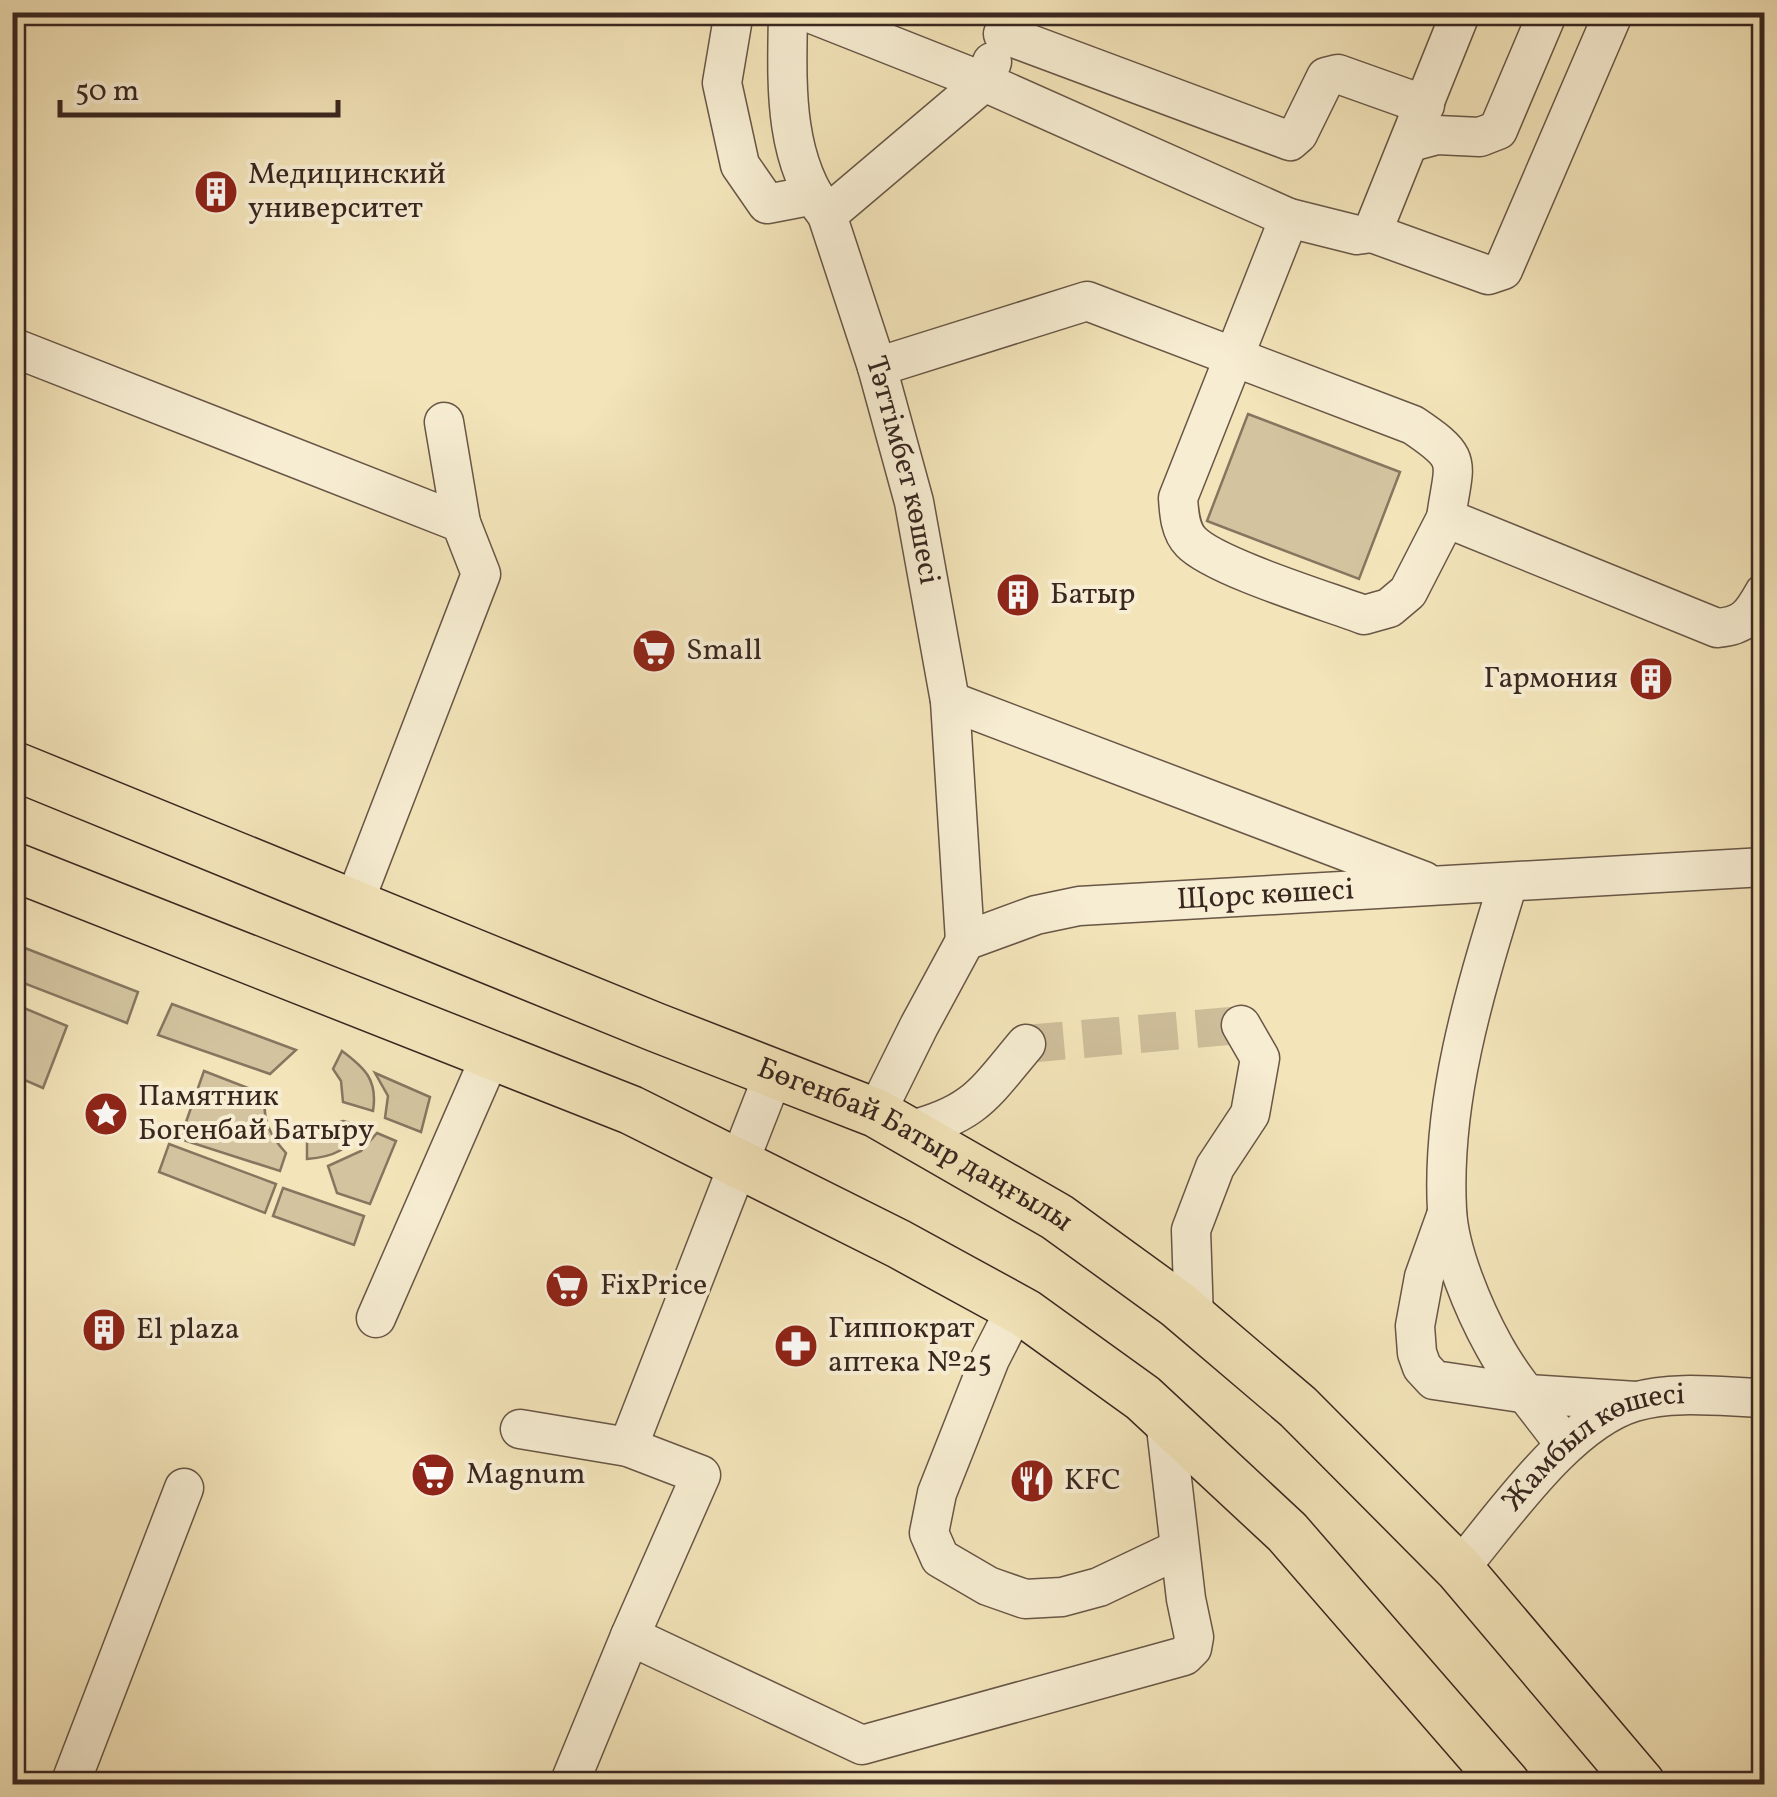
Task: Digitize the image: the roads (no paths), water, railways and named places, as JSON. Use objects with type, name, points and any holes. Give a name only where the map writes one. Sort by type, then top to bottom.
[{"type":"main road","name":"Бөгенбай Батыр даңғылы","points":[[12,765],[892,1122],[1057,1216],[1194,1319],[1298,1407],[1458,1569],[1641,1784]]},
{"type":"main road","points":[[12,866],[631,1110],[899,1244],[1016,1308],[1143,1398],[1287,1532],[1506,1784]]},
{"type":"street","points":[[734,12],[722,83],[740,165],[767,204],[820,205],[984,82],[1008,23],[1290,141],[1298,134],[1326,77],[1338,74],[1424,105]]},
{"type":"street","name":"Тәттімбет көшесі","points":[[788,12],[787,104],[794,142],[877,366],[914,502],[950,700],[965,941]]},
{"type":"street","points":[[808,12],[984,82],[1289,218],[1357,235],[1372,233],[1488,275],[1503,270],[1614,12]]},
{"type":"street","points":[[1372,233],[1461,12]]},
{"type":"street","points":[[1411,142],[1437,135],[1480,137],[1498,130],[1548,12]]},
{"type":"street","points":[[877,366],[1087,301],[1234,356],[1413,425],[1446,447],[1454,462],[1446,518],[1408,592],[1389,608],[1364,615],[1218,560],[1190,542],[1180,521],[1178,498],[1234,356],[1289,218]]},
{"type":"street","points":[[12,347],[461,523]]},
{"type":"street","points":[[354,903],[480,574],[461,523],[444,422]]},
{"type":"street","points":[[1446,518],[1717,628],[1736,626],[1750,618],[1764,592]]},
{"type":"street","points":[[950,700],[1438,887]]},
{"type":"street","name":"Щорс көшесі","points":[[965,941],[1036,916],[1079,906],[1762,865]]},
{"type":"street","points":[[1508,883],[1475,991],[1458,1067],[1447,1213],[1460,1267],[1494,1347],[1565,1445]]},
{"type":"street","points":[[965,941],[918,1026],[892,1122],[940,1123],[978,1102],[1026,1044]]},
{"type":"street","points":[[1194,1319],[1191,1230],[1215,1167],[1250,1114],[1260,1058],[1242,1025]]},
{"type":"street","points":[[376,1318],[491,1055]]},
{"type":"street","points":[[628,1447],[774,1073]]},
{"type":"street","points":[[1447,1213],[1424,1277],[1415,1326],[1417,1353],[1422,1367],[1434,1380],[1528,1394],[1636,1402]]},
{"type":"street","points":[[1016,1308],[990,1359],[937,1493],[929,1533],[940,1558],[988,1586],[1025,1599],[1062,1597],[1099,1587],[1179,1548]]},
{"type":"street","name":"Жамбыл көшесі","points":[[1458,1569],[1565,1445],[1604,1415],[1636,1402],[1676,1396],[1764,1398]]},
{"type":"street","points":[[630,1636],[862,1745],[1184,1656],[1192,1648],[1194,1637],[1179,1548],[1166,1420]]},
{"type":"street","points":[[520,1429],[628,1447],[701,1474],[568,1784]]},
{"type":"street","points":[[70,1784],[184,1488]]},
{"type":"tunnel","points":[[1026,1044],[1241,1025]]},
{"type":"place","name":"Медицинский университет","points":[[216,192]]},
{"type":"place","name":"Батыр","points":[[1018,595]]},
{"type":"place","name":"Small","points":[[654,651]]},
{"type":"place","name":"Гармония","points":[[1651,679]]},
{"type":"place","name":"Памятник Богенбай Батыру","points":[[106,1114]]},
{"type":"place","name":"FixPrice","points":[[567,1286]]},
{"type":"place","name":"El plaza","points":[[104,1330]]},
{"type":"place","name":"Гиппократ аптека №25","points":[[796,1346]]},
{"type":"place","name":"Magnum","points":[[433,1475]]},
{"type":"place","name":"KFC","points":[[1032,1481]]}]
